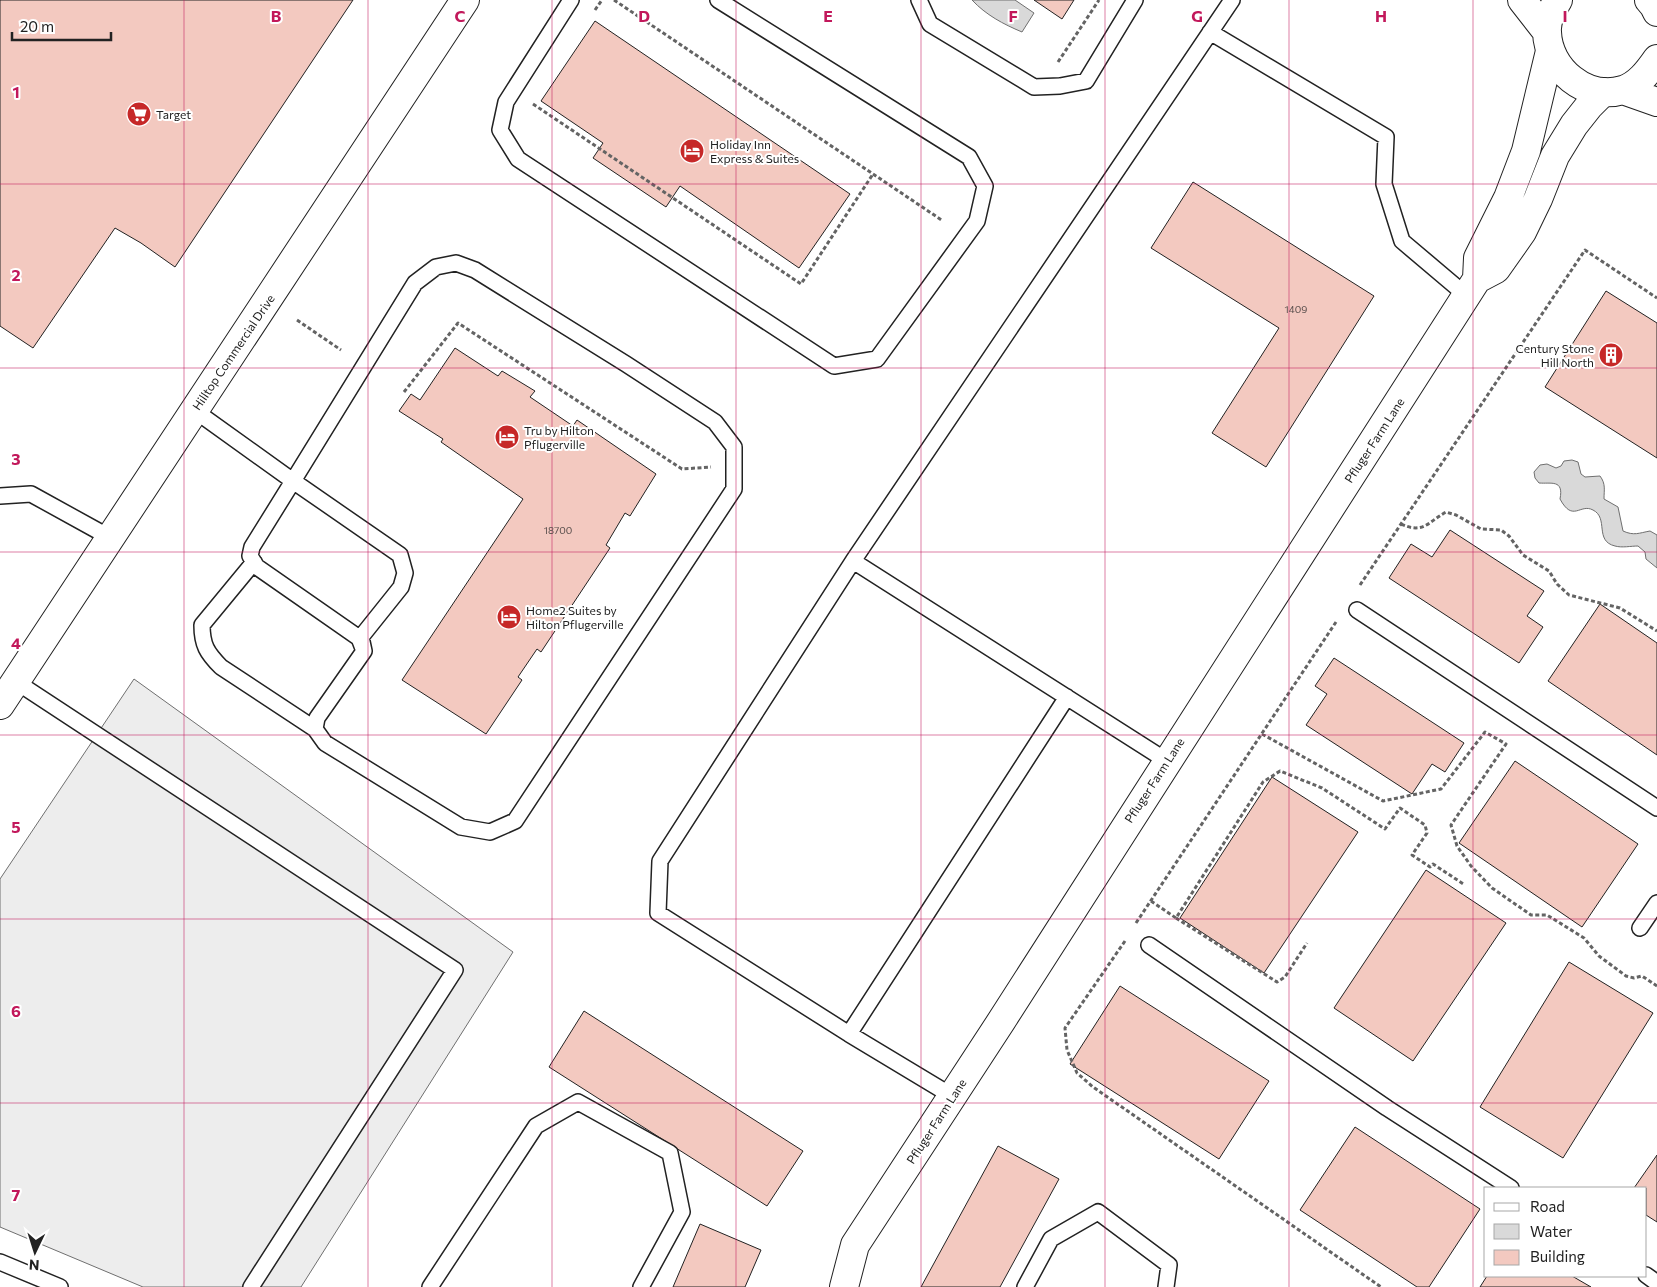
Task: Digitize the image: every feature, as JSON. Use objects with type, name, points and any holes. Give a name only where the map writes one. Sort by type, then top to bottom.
[{"type":"street","name":"Hilltop Commercial Drive","points":[[0,704],[465,0]]},
{"type":"street","points":[[1522,0],[1548,41],[1557,65],[1570,79],[1586,89],[1613,91],[1657,102]]},
{"type":"street","name":"Pfluger Farm Lane","points":[[1472,288],[1478,258],[1508,198],[1526,151],[1548,41],[1550,13],[1558,0]]},
{"type":"street","points":[[1649,0],[1657,12]]},
{"type":"street","name":"Pfluger Farm Lane","points":[[844,1287],[855,1245],[1472,288],[1496,269],[1522,232],[1538,199],[1555,156],[1574,125],[1589,106],[1647,73],[1657,59]]},
{"type":"lane","points":[[571,0],[506,102],[500,130],[518,159],[834,366],[877,359],[977,221],[985,186],[969,157],[718,0]]},
{"type":"lane","points":[[919,0],[930,24],[1034,87],[1060,86],[1086,81],[1135,0]]},
{"type":"lane","points":[[952,1096],[849,1034],[658,913],[660,860],[853,561],[1232,0]]},
{"type":"lane","points":[[1210,32],[1386,137],[1384,184],[1402,241],[1472,288]]},
{"type":"lane","points":[[254,562],[202,625],[202,639],[210,655],[221,668],[315,729],[325,742],[461,827],[490,832],[515,821],[734,489],[734,447],[715,422],[475,270],[456,263],[436,267],[415,283],[252,547],[250,556],[258,567],[360,638],[364,651]]},
{"type":"lane","points":[[194,410],[400,555],[405,573],[401,587],[362,637],[364,651],[317,718],[315,729]]},
{"type":"lane","points":[[0,496],[31,494],[109,537]]},
{"type":"lane","points":[[853,561],[1166,761]]},
{"type":"lane","points":[[1356,610],[1657,808]]},
{"type":"lane","points":[[15,681],[455,970],[252,1287]]},
{"type":"lane","points":[[849,1034],[1067,697]]},
{"type":"lane","points":[[1640,928],[1657,904]]},
{"type":"lane","points":[[1149,945],[1387,1108],[1509,1187]]},
{"type":"lane","points":[[433,1286],[536,1126],[578,1102],[670,1153],[682,1212],[641,1287]]},
{"type":"lane","points":[[1025,1287],[1051,1239],[1098,1212],[1169,1265],[1166,1287]]},
{"type":"lane","points":[[0,1262],[34,1282],[60,1287]]},
{"type":"path","points":[[591,16],[602,0]]},
{"type":"path","points":[[614,0],[942,221]]},
{"type":"path","points":[[1055,66],[1099,0]]},
{"type":"path","points":[[538,96],[532,103],[801,284],[873,174]]},
{"type":"path","points":[[1358,588],[1585,250],[1657,298]]},
{"type":"path","points":[[296,320],[341,350]]},
{"type":"path","points":[[404,392],[458,323],[682,469],[712,467]]},
{"type":"path","points":[[1401,524],[1411,529],[1419,529],[1446,512],[1456,514],[1480,529],[1501,530],[1509,536],[1523,555],[1550,571],[1557,584],[1569,594],[1620,608],[1657,631]]},
{"type":"path","points":[[1132,931],[1337,620]]},
{"type":"path","points":[[1262,734],[1383,801],[1441,789],[1485,732],[1506,744],[1451,825],[1457,846],[1471,866],[1492,888],[1531,915],[1547,915],[1584,938],[1599,956],[1626,976],[1634,978],[1642,976],[1657,986]]},
{"type":"path","points":[[1176,918],[1262,782],[1280,770],[1322,788],[1385,829],[1400,808],[1425,825],[1426,833],[1412,855],[1430,867],[1433,864],[1465,885]]},
{"type":"path","points":[[1151,901],[1278,982],[1285,977],[1307,943]]},
{"type":"path","points":[[1126,938],[1066,1028],[1067,1050],[1077,1073],[1092,1088],[1381,1287]]},
{"type":"shaded area","points":[[134,679],[513,952],[301,1287],[143,1287],[0,1227],[0,879]]},
{"type":"water","points":[[972,0],[1015,0],[1034,13],[1022,32],[995,19]]},
{"type":"water","points":[[1572,460],[1578,462],[1581,474],[1585,477],[1600,476],[1604,484],[1604,499],[1618,507],[1623,531],[1633,534],[1650,531],[1657,535],[1657,568],[1646,559],[1645,552],[1638,546],[1621,547],[1609,543],[1603,535],[1600,518],[1593,510],[1569,510],[1560,499],[1561,493],[1558,485],[1539,483],[1535,478],[1534,472],[1540,465],[1547,464],[1556,468],[1561,466],[1564,461]]},
{"type":"building","name":"Target","points":[[0,0],[353,0],[175,267],[141,243],[115,228],[33,348],[0,326]]},
{"type":"building","points":[[1034,0],[1074,0],[1062,19]]},
{"type":"building","name":"Holiday Inn Express & Suites","points":[[595,21],[850,194],[799,268],[680,186],[666,207],[593,158],[603,143],[541,101]]},
{"type":"building","points":[[1193,182],[1374,296],[1266,467],[1212,433],[1279,328],[1151,248]]},
{"type":"building","name":"Century Stone Hill North","points":[[1606,291],[1657,323],[1657,458],[1545,387]]},
{"type":"building","points":[[455,348],[498,376],[502,371],[535,391],[530,397],[573,426],[577,420],[656,474],[630,516],[625,513],[606,545],[610,548],[541,652],[537,649],[518,677],[522,680],[486,734],[402,680],[523,499],[441,442],[443,439],[399,411],[411,394],[420,400]]},
{"type":"building","points":[[1450,530],[1544,591],[1527,616],[1543,627],[1519,663],[1389,578],[1411,544],[1432,557]]},
{"type":"building","points":[[1600,604],[1657,643],[1657,755],[1548,681]]},
{"type":"building","points":[[1334,658],[1464,743],[1445,772],[1432,764],[1412,794],[1306,725],[1327,694],[1315,686]]},
{"type":"building","points":[[1515,761],[1638,844],[1582,927],[1459,843]]},
{"type":"building","points":[[1272,777],[1358,832],[1264,973],[1180,918]]},
{"type":"building","points":[[1426,870],[1506,923],[1413,1061],[1334,1008]]},
{"type":"building","points":[[1569,962],[1653,1013],[1563,1158],[1480,1107]]},
{"type":"building","points":[[1120,986],[1269,1081],[1219,1159],[1070,1064]]},
{"type":"building","points":[[584,1011],[803,1151],[767,1206],[549,1067]]},
{"type":"building","points":[[1355,1127],[1480,1209],[1429,1287],[1417,1287],[1300,1210]]},
{"type":"building","points":[[998,1146],[1059,1179],[1000,1287],[921,1287]]},
{"type":"building","points":[[1657,1155],[1657,1222],[1647,1216],[1647,1187],[1635,1187]]},
{"type":"building","points":[[700,1224],[761,1250],[745,1287],[673,1287]]},
{"type":"building","points":[[1486,1277],[1574,1277],[1591,1287],[1480,1287]]},
{"type":"place","name":"Target","points":[[139,114]]},
{"type":"place","name":"Holiday Inn Express & Suites","points":[[692,151]]},
{"type":"place","name":"Century Stone Hill North","points":[[1611,355]]},
{"type":"place","name":"Tru by Hilton Pflugerville","points":[[507,437]]},
{"type":"place","name":"Home2 Suites by Hilton Pflugerville","points":[[509,617]]}]
